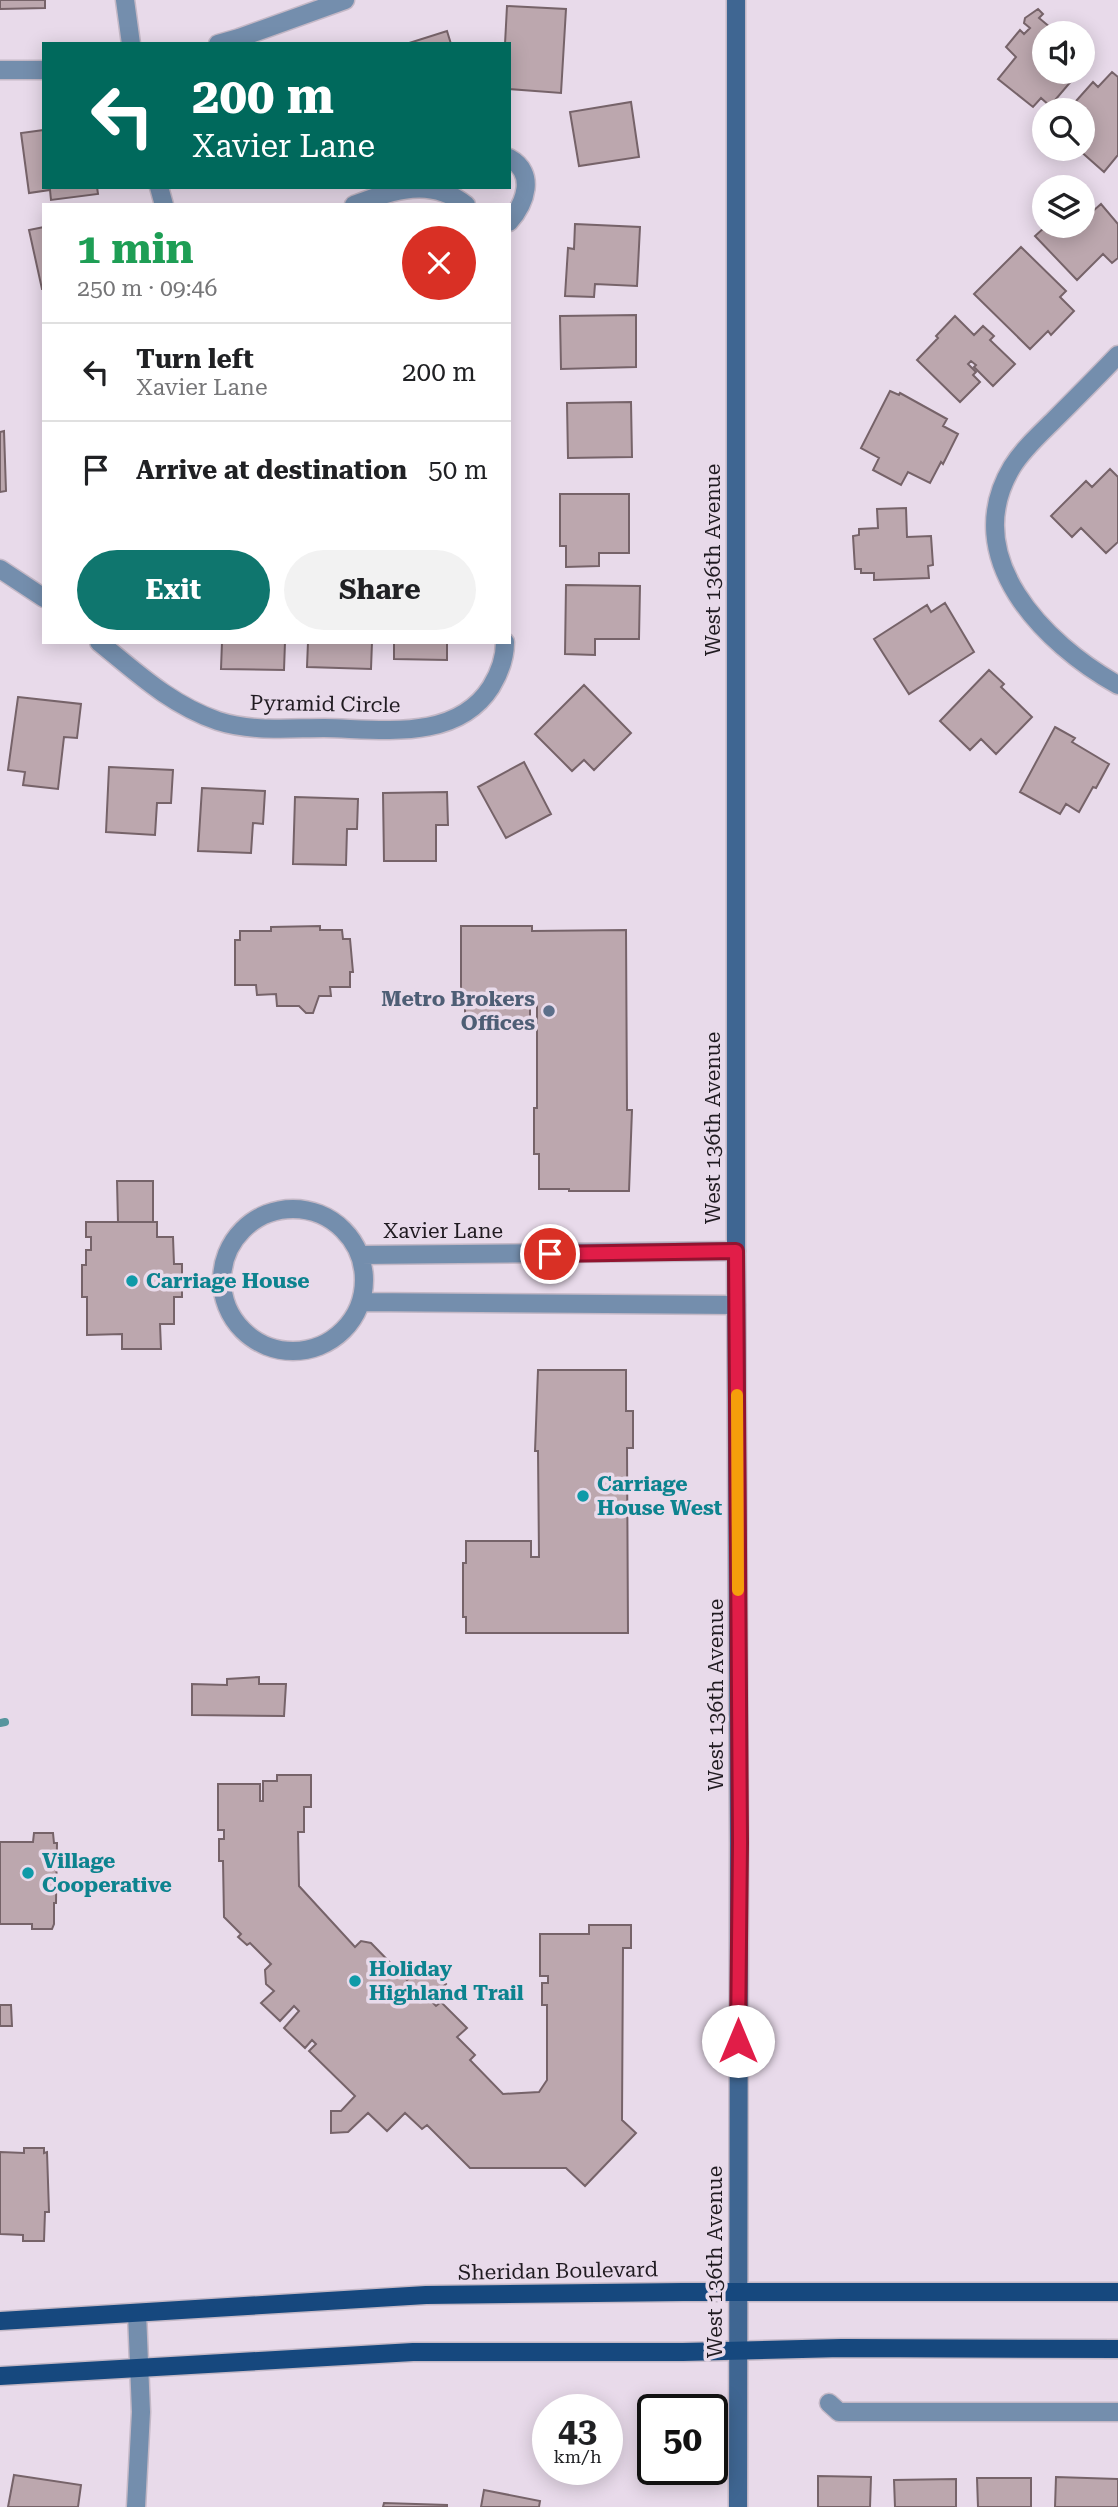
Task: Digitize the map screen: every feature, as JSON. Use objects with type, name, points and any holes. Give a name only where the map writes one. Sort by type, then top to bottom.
[{"type":"main road","name":"West 136th Avenue","points":[[736,0],[736,1305],[740,1843],[738,2507]]},
{"type":"main road","name":"Sheridan Boulevard","points":[[0,2321],[426,2295],[1118,2292]]},
{"type":"main road","points":[[0,2376],[413,2352],[1118,2349]]},
{"type":"street","points":[[125,0],[131,42]]},
{"type":"street","points":[[225,42],[345,0]]},
{"type":"street","points":[[0,70],[42,70]]},
{"type":"street","points":[[511,160],[521,168],[526,178],[522,207],[511,220]]},
{"type":"street","points":[[359,203],[395,190],[408,189]]},
{"type":"street","points":[[446,190],[463,203]]},
{"type":"street","points":[[1118,355],[1030,444],[1012,467],[1000,494],[995,522],[997,550],[1005,577],[1020,602],[1064,647],[1096,673],[1118,685]]},
{"type":"street","points":[[0,569],[42,597]]},
{"type":"street","name":"Pyramid Circle","points":[[120,649],[156,690],[186,708],[221,722],[255,728],[413,729],[443,725],[464,715],[484,698],[498,676],[505,644]]},
{"type":"street","points":[[295,1208],[316,1212],[334,1221],[350,1236],[360,1255],[365,1279],[362,1303],[343,1332],[334,1340],[313,1350],[290,1352],[267,1347],[247,1335],[232,1317],[223,1294],[222,1270],[229,1247],[244,1228],[259,1217],[276,1210],[295,1208]]},
{"type":"street","name":"Xavier Lane","points":[[360,1255],[736,1251]]},
{"type":"street","points":[[362,1303],[736,1305]]},
{"type":"street","points":[[136,2507],[141,2412],[137,2313]]},
{"type":"street","points":[[829,2403],[839,2412],[1118,2412]]},
{"type":"building","points":[[0,0],[45,0],[45,8],[0,9]]},
{"type":"building","points":[[507,6],[566,9],[561,93],[511,89],[511,42],[505,42]]},
{"type":"building","points":[[1038,9],[1043,14],[1039,18],[1043,21],[1032,21],[1032,84],[1069,84],[1057,98],[1032,98],[1032,106],[998,79],[1016,57],[1006,47],[1020,30],[1024,34],[1030,28],[1024,23],[1025,18]]},
{"type":"building","points":[[447,31],[450,42],[412,42]]},
{"type":"building","points":[[1112,72],[1118,77],[1118,155],[1104,172],[1092,161],[1095,161],[1095,98],[1079,98],[1091,84],[1098,87]]},
{"type":"building","points":[[631,102],[639,157],[579,166],[570,112]]},
{"type":"building","points":[[42,130],[42,189],[97,189],[98,194],[51,200],[50,190],[29,193],[21,133]]},
{"type":"building","points":[[1101,204],[1118,224],[1118,258],[1112,263],[1103,254],[1077,280],[1037,238],[1095,238],[1095,209]]},
{"type":"building","points":[[575,224],[640,227],[637,286],[595,284],[594,297],[565,296],[568,248],[574,249]]},
{"type":"building","points":[[42,227],[42,289],[29,230]]},
{"type":"building","points":[[1021,247],[1066,291],[1060,297],[1074,311],[1051,335],[1048,331],[1030,349],[974,294]]},
{"type":"building","points":[[636,315],[636,367],[561,369],[560,316]]},
{"type":"building","points":[[955,316],[974,335],[983,326],[994,336],[990,340],[1015,364],[993,386],[971,361],[968,364],[976,372],[973,375],[980,382],[960,402],[917,360]]},
{"type":"building","points":[[890,391],[899,395],[900,393],[947,419],[943,426],[958,434],[930,483],[908,472],[901,485],[873,470],[879,458],[861,448]]},
{"type":"building","points":[[631,402],[632,457],[568,458],[567,403]]},
{"type":"building","points":[[4,431],[6,491],[0,492],[0,432]]},
{"type":"building","points":[[1110,469],[1118,477],[1118,542],[1106,553],[1081,528],[1072,537],[1051,516],[1086,481],[1092,487]]},
{"type":"building","points":[[560,494],[629,494],[629,553],[599,553],[599,566],[566,567],[566,546],[560,546]]},
{"type":"building","points":[[906,508],[907,537],[931,536],[933,565],[928,566],[929,578],[874,580],[874,573],[861,573],[861,569],[855,569],[853,536],[859,535],[859,529],[878,528],[877,509]]},
{"type":"building","points":[[566,585],[640,586],[639,639],[595,639],[595,655],[565,654]]},
{"type":"building","points":[[945,603],[974,652],[909,694],[874,639],[927,605],[931,612]]},
{"type":"building","points":[[222,644],[285,644],[284,670],[221,669]]},
{"type":"building","points":[[308,644],[372,644],[371,669],[307,667]]},
{"type":"building","points":[[394,644],[447,644],[447,660],[394,659]]},
{"type":"building","points":[[989,670],[1004,684],[1001,687],[1032,717],[996,754],[981,739],[970,750],[940,721]]},
{"type":"building","points":[[584,685],[631,733],[594,770],[584,760],[572,771],[535,734]]},
{"type":"building","points":[[18,697],[81,704],[77,738],[64,737],[58,789],[23,785],[25,772],[8,770]]},
{"type":"building","points":[[1055,727],[1075,738],[1072,742],[1109,764],[1079,812],[1066,804],[1060,814],[1020,792]]},
{"type":"building","points":[[524,762],[551,814],[506,838],[478,787]]},
{"type":"building","points":[[109,767],[173,770],[171,803],[157,803],[155,835],[106,832]]},
{"type":"building","points":[[202,788],[265,791],[263,824],[253,823],[251,853],[198,851]]},
{"type":"building","points":[[447,792],[448,825],[436,825],[436,861],[384,861],[383,793]]},
{"type":"building","points":[[295,797],[358,799],[357,829],[347,829],[346,865],[293,864]]},
{"type":"building","points":[[320,926],[320,930],[342,930],[343,939],[350,939],[353,972],[350,972],[350,987],[330,987],[331,996],[319,996],[313,1013],[306,1013],[299,1006],[277,1006],[276,994],[257,995],[256,985],[235,985],[235,940],[240,940],[240,931]]},
{"type":"building","points":[[461,926],[532,926],[532,931],[626,930],[627,1110],[632,1110],[629,1191],[539,1189],[539,1154],[534,1154],[537,1003],[530,1003],[530,1018],[465,1018],[465,993],[461,993]]},
{"type":"building","points":[[117,1181],[153,1181],[153,1222],[118,1222]]},
{"type":"building","name":"Carriage House","points":[[86,1222],[157,1222],[157,1237],[173,1237],[174,1264],[182,1264],[182,1297],[174,1297],[174,1324],[160,1324],[161,1349],[122,1349],[122,1334],[87,1335],[87,1297],[82,1297],[82,1265],[86,1265],[86,1250],[91,1250],[91,1237],[86,1237]]},
{"type":"building","name":"Carriage House West","points":[[538,1370],[626,1370],[626,1411],[633,1411],[633,1448],[627,1448],[628,1633],[466,1633],[466,1617],[463,1617],[463,1563],[466,1563],[466,1541],[531,1541],[531,1557],[539,1557],[538,1451],[535,1451]]},
{"type":"building","points":[[259,1677],[259,1684],[286,1684],[284,1716],[192,1715],[192,1684],[227,1685],[227,1679]]},
{"type":"building","name":"Holiday Highland Trail","points":[[277,1775],[311,1775],[311,1807],[304,1807],[304,1832],[298,1832],[299,1886],[355,1947],[361,1941],[371,1943],[407,1980],[425,1962],[446,1984],[430,2000],[436,2006],[441,2002],[467,2028],[457,2037],[475,2055],[470,2060],[503,2094],[539,2092],[547,2080],[547,2005],[542,2005],[542,1983],[548,1983],[548,1976],[540,1976],[540,1934],[589,1934],[589,1925],[631,1925],[631,1948],[623,1948],[622,2120],[636,2133],[585,2186],[566,2168],[470,2168],[427,2125],[422,2129],[405,2113],[387,2131],[368,2113],[348,2132],[331,2133],[331,2111],[341,2111],[355,2096],[309,2051],[316,2044],[312,2040],[305,2048],[284,2028],[299,2011],[294,2006],[280,2021],[261,2003],[274,1991],[266,1984],[265,1970],[271,1964],[250,1943],[247,1945],[238,1937],[241,1934],[224,1917],[223,1861],[219,1861],[219,1839],[224,1839],[224,1830],[218,1830],[218,1784],[260,1784],[260,1801],[263,1801],[263,1781],[277,1781]]},
{"type":"building","name":"Village Cooperative","points":[[34,1833],[53,1833],[54,1843],[57,1843],[56,1903],[52,1929],[32,1929],[32,1924],[0,1924],[0,1842],[33,1842]]},
{"type":"building","points":[[0,2005],[11,2005],[12,2026],[0,2026]]},
{"type":"building","points":[[24,2148],[44,2148],[44,2153],[47,2152],[49,2212],[45,2212],[44,2241],[23,2241],[23,2235],[0,2234],[0,2152],[24,2153]]},
{"type":"building","points":[[14,2475],[81,2485],[78,2507],[8,2507]]},
{"type":"building","points":[[818,2476],[871,2477],[870,2507],[818,2507]]},
{"type":"building","points":[[1056,2477],[1118,2479],[1118,2507],[1055,2507]]},
{"type":"building","points":[[977,2478],[1031,2478],[1031,2507],[978,2507]]},
{"type":"building","points":[[956,2479],[956,2507],[895,2507],[894,2480]]},
{"type":"building","points":[[484,2490],[540,2501],[539,2507],[481,2507]]},
{"type":"building","points":[[384,2503],[447,2505],[447,2507],[383,2507]]},
{"type":"waterway","points":[[0,1723],[5,1722]]},
{"type":"slow traffic","points":[[737,1395],[738,1590]]},
{"type":"place","name":"Metro Brokers Offices","points":[[549,1011]]},
{"type":"place","name":"Carriage House","points":[[132,1281]]},
{"type":"place","name":"Carriage House West","points":[[583,1496]]},
{"type":"place","name":"Village Cooperative","points":[[28,1873]]},
{"type":"place","name":"Holiday Highland Trail","points":[[355,1981]]},
{"type":"route","points":[[550,1254],[736,1251],[740,1843],[738,2041]]}]
